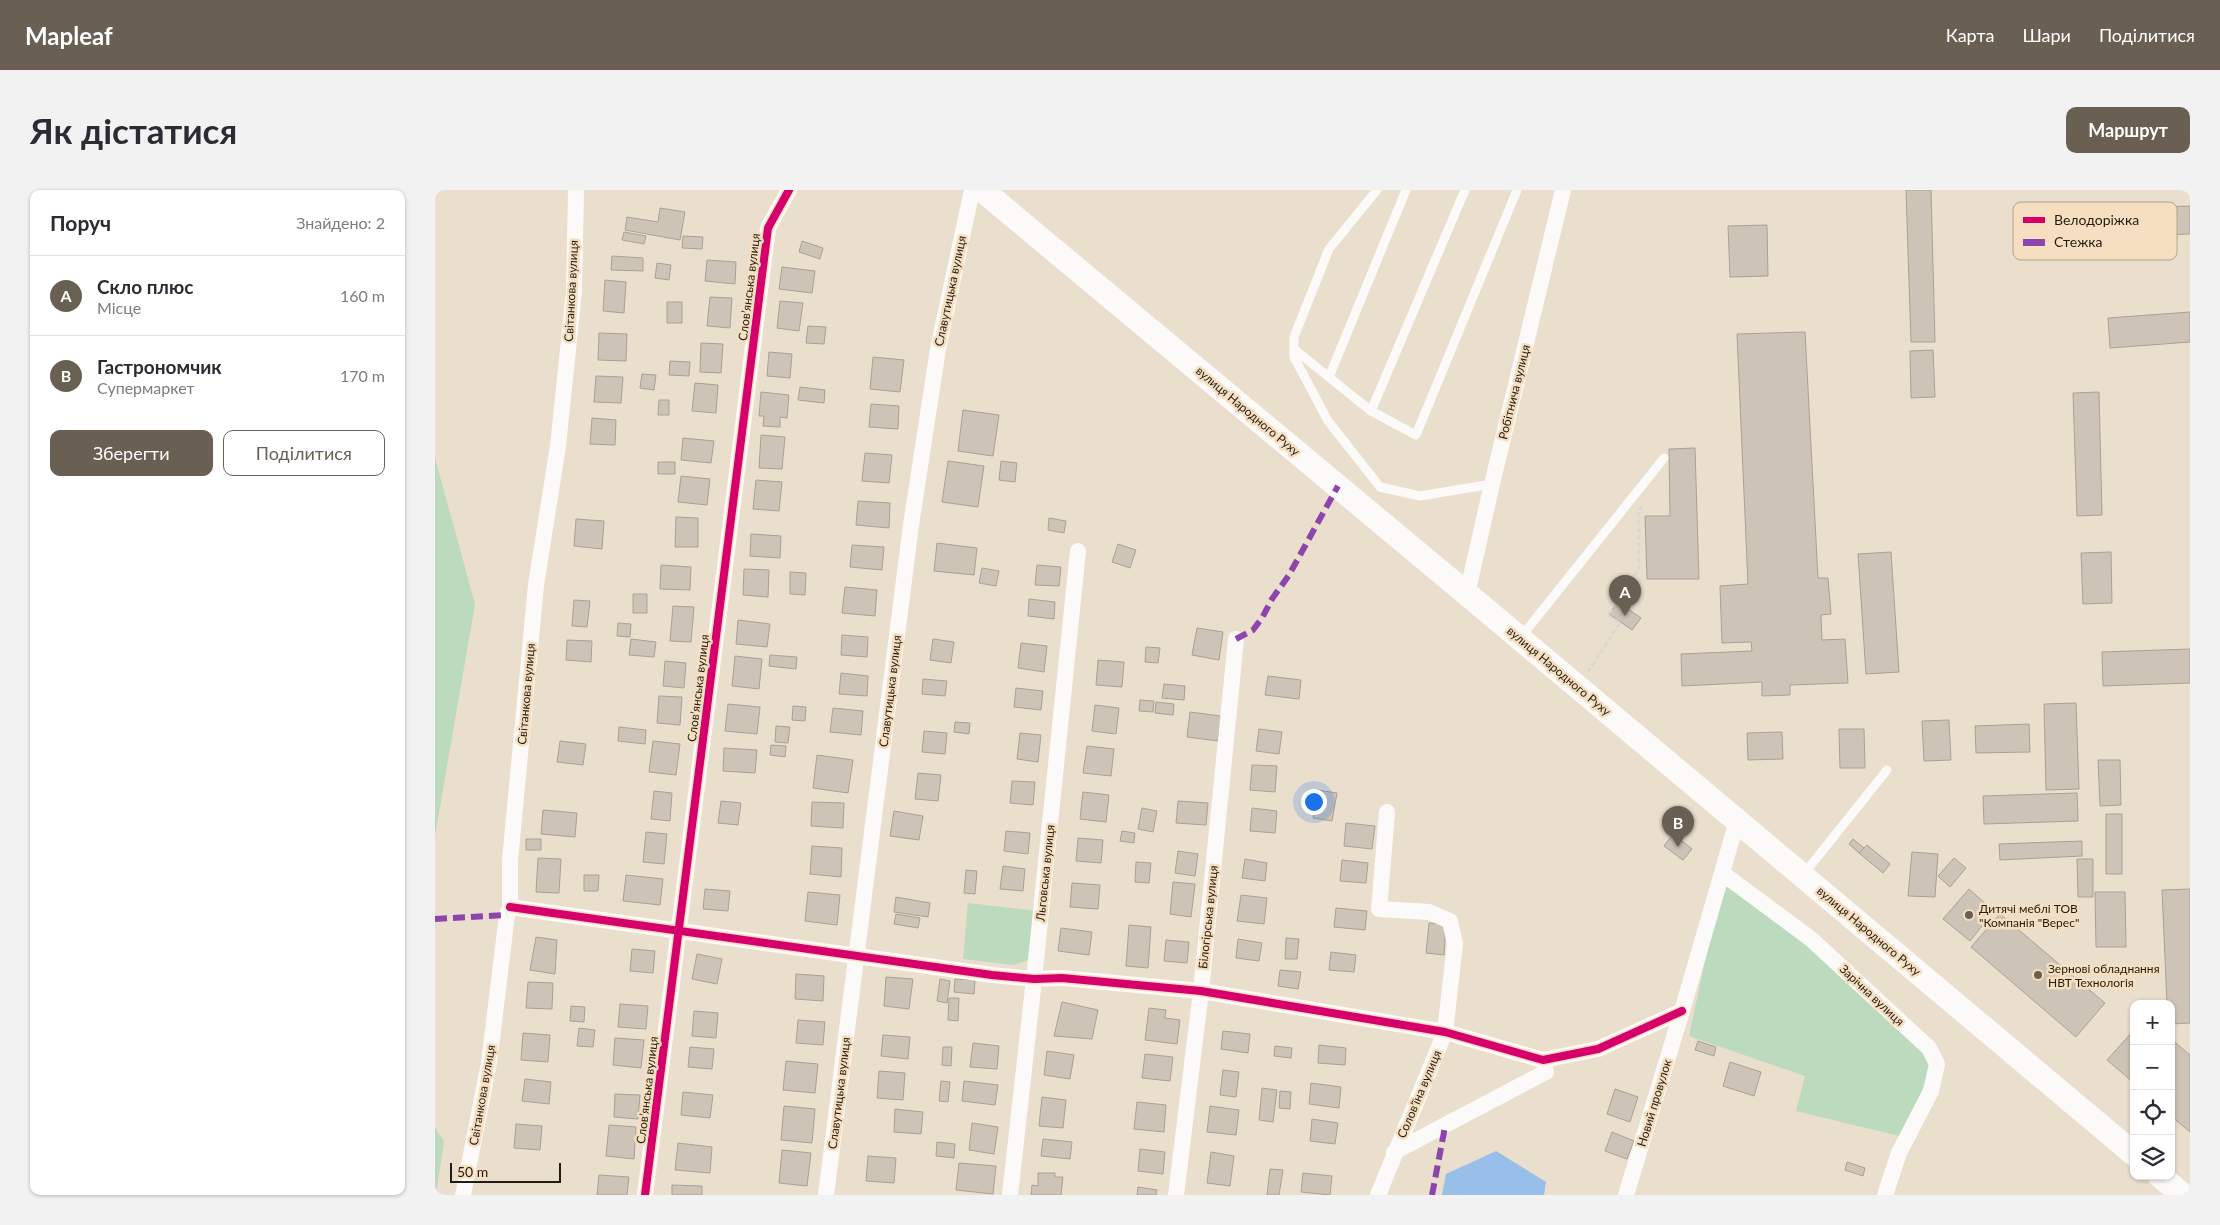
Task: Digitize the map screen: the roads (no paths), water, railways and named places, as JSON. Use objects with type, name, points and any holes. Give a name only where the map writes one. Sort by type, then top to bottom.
[{"type":"main road","name":"вулиця Народного Руху","points":[[982,190],[1579,687],[2130,1151]]},
{"type":"main road","points":[[2165,1180],[2183,1195]]},
{"type":"street","name":"Світанкова вулиця","points":[[463,1195],[489,1063],[507,915],[510,907],[510,860],[536,585],[558,446],[574,291],[575,190]]},
{"type":"street","name":"Словʼянська вулиця","points":[[645,1195],[767,228],[789,190]]},
{"type":"street","name":"Славутицька вулиця","points":[[825,1195],[911,525],[938,349],[972,190]]},
{"type":"street","name":"Робітнича вулиця","points":[[1467,594],[1491,484],[1563,190]]},
{"type":"street","name":"Льговська вулиця","points":[[1010,1195],[1078,551]]},
{"type":"street","name":"Білогірська вулиця","points":[[1176,1195],[1201,991],[1236,638]]},
{"type":"street","name":"Соловʼїна вулиця","points":[[1378,1195],[1394,1152],[1445,1032],[1455,944],[1450,921],[1429,912],[1379,909],[1387,812]]},
{"type":"street","name":"Новий провулок","points":[[1626,1195],[1683,1011],[1737,820]]},
{"type":"street","name":"Зарічна вулиця","points":[[1722,873],[1811,939],[1929,1048],[1937,1064],[1931,1091],[1899,1153],[1885,1195]]},
{"type":"street","points":[[510,907],[1034,979],[1062,978],[1201,991],[1445,1032],[1543,1060],[1598,1049],[1683,1011]]},
{"type":"street","points":[[1394,1152],[1546,1072],[1543,1060]]},
{"type":"lane","points":[[1377,190],[1329,249],[1294,337],[1294,357],[1328,421],[1380,487],[1420,496],[1491,484]]},
{"type":"lane","points":[[1329,377],[1406,190]]},
{"type":"lane","points":[[1371,411],[1465,190]]},
{"type":"lane","points":[[1294,349],[1371,411],[1416,436],[1517,190]]},
{"type":"lane","points":[[1520,638],[1664,458]]},
{"type":"lane","points":[[1802,875],[1887,770]]},
{"type":"water","points":[[1496,1151],[1546,1182],[1544,1195],[1442,1195],[1446,1174]]},
{"type":"place","name":"Скло плюс","points":[[1625,616]]},
{"type":"place","name":"Гастрономчик","points":[[1678,847]]},
{"type":"place","name":"Дитячі меблі ТОВ \"Компанія \"Верес\"","points":[[1969,915]]},
{"type":"place","name":"Зернові обладнання НВТ Технологія","points":[[2038,975]]}]
